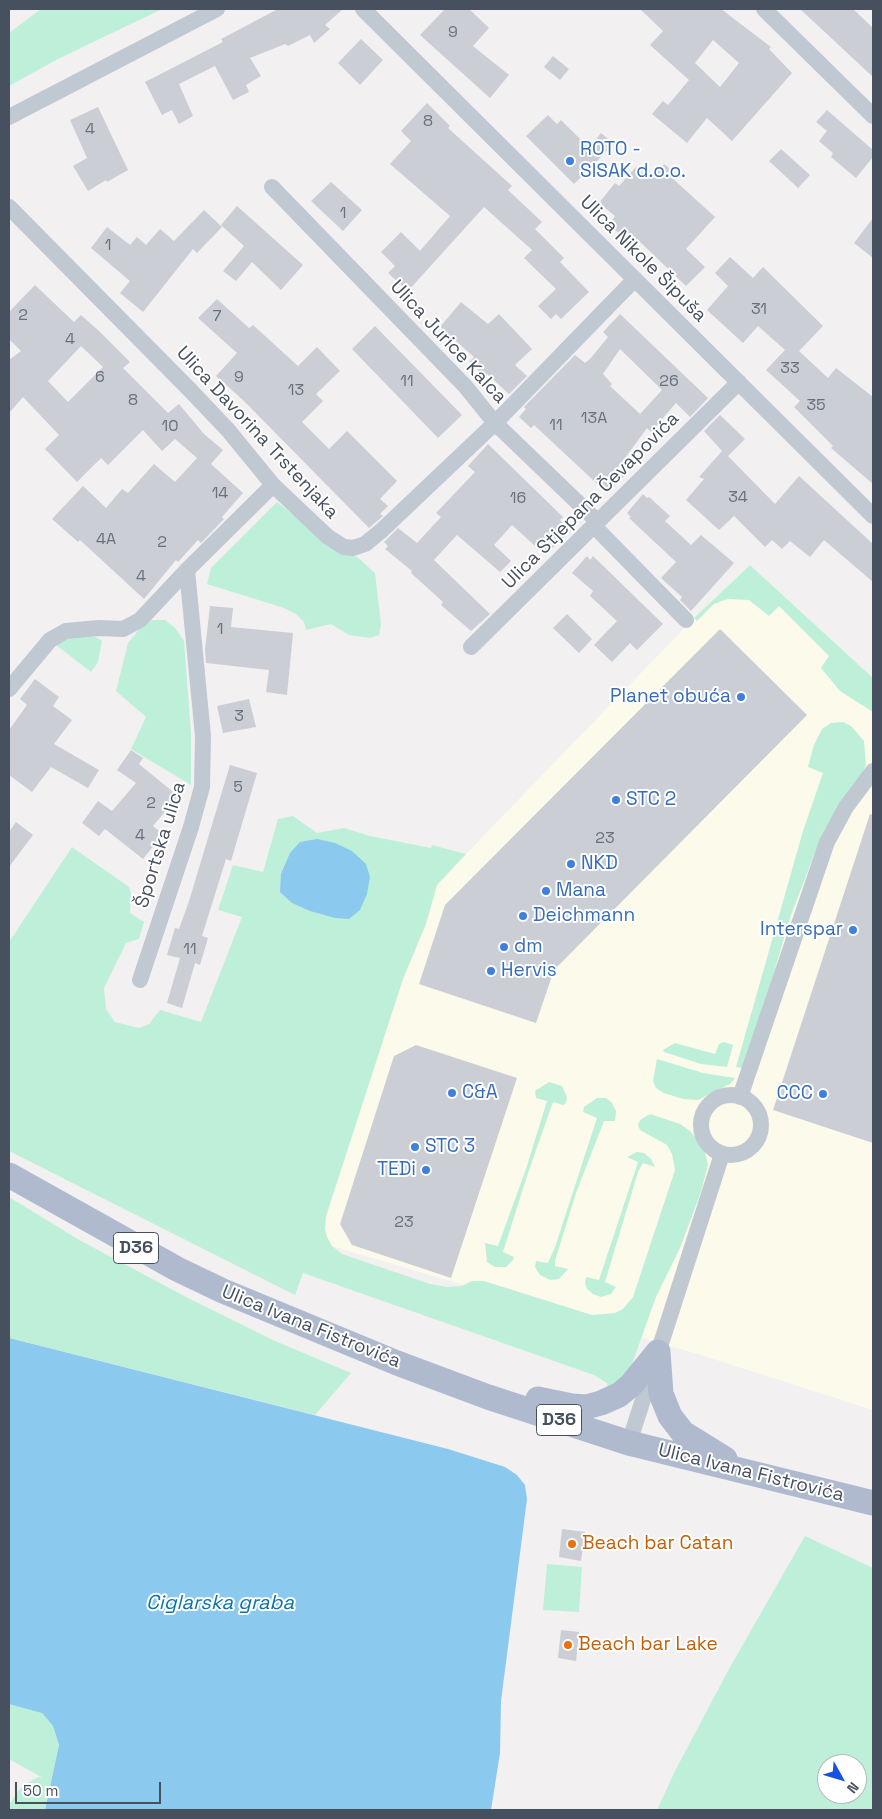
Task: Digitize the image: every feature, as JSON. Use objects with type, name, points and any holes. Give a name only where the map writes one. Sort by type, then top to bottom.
[{"type":"main road","name":"Ulica Ivana Fistrovića","points":[[9,1175],[125,1242],[223,1291],[397,1363],[488,1397],[629,1443],[873,1503]]},
{"type":"main road","points":[[488,1397],[529,1396],[572,1406],[586,1407],[619,1395],[631,1385],[658,1352]]},
{"type":"main road","points":[[658,1352],[661,1394],[676,1425],[702,1446],[754,1474]]},
{"type":"street","points":[[9,117],[217,9]]},
{"type":"street","name":"Ulica Nikole Šipuša","points":[[363,9],[873,516]]},
{"type":"street","points":[[764,9],[873,116]]},
{"type":"street","name":"Ulica Jurice Kalca","points":[[272,187],[465,386],[495,423],[596,524],[686,620]]},
{"type":"street","name":"Ulica Davorina Trstenjaka","points":[[9,207],[185,384],[228,430],[273,485],[328,537],[344,547],[353,548],[372,539],[495,423],[635,279]]},
{"type":"street","name":"Ulica Stjepana Čevapovića","points":[[471,647],[738,382]]},
{"type":"street","points":[[9,689],[50,640],[66,631],[82,628],[123,629],[140,620],[187,570],[273,485]]},
{"type":"street","name":"Športska ulica","points":[[140,980],[191,827],[202,787],[203,736],[187,570]]},
{"type":"street","points":[[740,1097],[827,842],[846,807],[873,771]]},
{"type":"street","points":[[733,1096],[740,1097],[756,1108],[760,1118],[759,1136],[748,1150],[740,1154],[722,1154],[710,1147],[703,1136],[703,1116],[712,1103],[718,1099],[733,1096]]},
{"type":"street","points":[[629,1443],[722,1154]]},
{"type":"shaded area","points":[[750,565],[873,678],[873,1410],[704,1356],[318,1242],[423,916],[436,885],[694,618]]},
{"type":"green space","points":[[41,9],[162,9],[58,59],[9,86],[9,33]]},
{"type":"green space","points":[[277,502],[338,550],[357,557],[375,573],[381,624],[379,635],[370,638],[349,635],[331,624],[306,630],[304,622],[296,614],[284,608],[207,584],[211,568]]},
{"type":"green space","points":[[750,565],[873,678],[873,712],[840,691],[821,668],[829,656],[779,606],[769,616],[749,600],[728,599],[714,604],[697,621],[694,618]]},
{"type":"green space","points":[[152,620],[165,620],[175,628],[184,641],[191,733],[191,785],[131,749],[146,717],[116,691],[128,643],[141,627]]},
{"type":"green space","points":[[72,637],[96,637],[102,641],[98,662],[91,672],[56,645]]},
{"type":"green space","points":[[843,722],[851,726],[864,741],[866,765],[823,832],[791,915],[766,999],[743,1066],[741,1068],[736,1067],[803,831],[823,773],[808,767],[814,745],[822,729],[831,723]]},
{"type":"green space","points":[[293,816],[317,833],[344,828],[370,836],[431,848],[432,845],[466,854],[437,885],[426,924],[403,979],[326,1216],[325,1229],[332,1246],[342,1254],[430,1284],[447,1287],[461,1286],[472,1281],[484,1281],[592,1315],[615,1313],[623,1309],[633,1297],[675,1170],[672,1154],[667,1145],[640,1130],[638,1125],[640,1120],[650,1114],[680,1124],[690,1131],[704,1148],[708,1165],[701,1192],[680,1248],[656,1297],[632,1364],[620,1382],[608,1388],[607,1383],[594,1375],[303,1273],[295,1295],[9,1151],[9,942],[72,847],[129,887],[131,894],[130,913],[144,922],[139,939],[126,943],[104,988],[106,1009],[115,1022],[139,1028],[149,1024],[160,1010],[201,1022],[242,917],[218,910],[233,865],[263,872],[278,819]]},
{"type":"green space","points":[[724,1042],[733,1045],[727,1067],[701,1064],[664,1052],[663,1050],[675,1043],[715,1054],[719,1044]]},
{"type":"green space","points":[[657,1059],[703,1073],[735,1078],[730,1084],[698,1100],[683,1099],[664,1093],[656,1088],[653,1081]]},
{"type":"green space","points":[[549,1082],[562,1086],[567,1097],[566,1103],[563,1105],[553,1102],[527,1176],[503,1252],[514,1257],[513,1260],[506,1267],[495,1267],[487,1262],[485,1243],[498,1246],[526,1169],[547,1101],[536,1098],[535,1091]]},
{"type":"green space","points":[[597,1098],[606,1098],[612,1103],[616,1111],[615,1121],[604,1121],[576,1193],[555,1261],[555,1266],[568,1269],[559,1279],[550,1280],[540,1275],[535,1267],[536,1261],[548,1263],[555,1247],[597,1118],[583,1112],[584,1107]]},
{"type":"green space","points":[[637,1152],[644,1153],[651,1159],[655,1167],[643,1163],[638,1172],[605,1282],[616,1287],[611,1294],[601,1297],[587,1289],[586,1277],[599,1280],[638,1162],[627,1157]]},
{"type":"green space","points":[[9,1197],[81,1241],[190,1299],[275,1341],[351,1373],[315,1415],[9,1338]]},
{"type":"green space","points":[[805,1536],[873,1568],[873,1810],[657,1810],[675,1771],[729,1669]]},
{"type":"green space","points":[[547,1564],[582,1567],[579,1612],[543,1610]]},
{"type":"green space","points":[[9,1696],[42,1713],[53,1726],[59,1745],[45,1810],[9,1810],[9,1805],[18,1791],[27,1783],[39,1777],[43,1778],[9,1759]]},
{"type":"water","points":[[317,839],[335,843],[352,851],[366,864],[370,877],[367,894],[360,910],[349,919],[335,918],[310,911],[292,903],[280,892],[281,874],[290,853],[300,842]]},
{"type":"water","name":"Ciglarska graba","points":[[9,1338],[448,1449],[505,1467],[517,1475],[525,1485],[527,1499],[501,1701],[500,1753],[491,1810],[45,1810],[59,1745],[53,1726],[42,1713],[9,1704]]},
{"type":"building","points":[[278,9],[343,9],[325,25],[330,29],[314,43],[310,35],[288,46],[285,44],[250,58],[261,76],[246,85],[249,92],[233,100],[215,66],[179,84],[193,116],[179,124],[172,110],[162,115],[145,82],[223,42],[221,39]]},
{"type":"building","points":[[445,9],[469,9],[489,28],[473,46],[509,75],[490,98],[420,35]]},
{"type":"building","points":[[640,9],[721,9],[771,47],[769,49],[792,73],[732,141],[707,118],[687,143],[652,114],[663,101],[668,105],[689,80],[650,45],[663,31]],"holes":[[[713,40],[739,63],[720,87],[695,63]]]},
{"type":"building","points":[[800,9],[853,9],[873,28],[873,77]]},
{"type":"building","points":[[361,39],[383,60],[360,85],[338,63]]},
{"type":"building","points":[[553,56],[569,69],[560,80],[544,67]]},
{"type":"building","points":[[427,103],[450,126],[448,128],[512,186],[508,190],[542,222],[535,229],[564,258],[560,262],[589,292],[561,319],[556,314],[551,319],[538,306],[556,289],[524,258],[532,250],[484,207],[408,291],[388,273],[395,266],[381,252],[401,232],[420,251],[450,216],[390,164],[411,141],[401,131]]},
{"type":"building","points":[[98,107],[128,170],[88,191],[73,166],[87,158],[70,120]]},
{"type":"building","points":[[827,110],[873,150],[873,157],[856,178],[831,157],[833,153],[819,141],[827,131],[816,122]]},
{"type":"building","points":[[548,115],[557,124],[561,120],[589,148],[601,133],[614,144],[574,184],[526,136]]},
{"type":"building","points":[[781,149],[810,175],[798,188],[769,161]]},
{"type":"building","points":[[664,164],[675,173],[671,177],[715,217],[686,249],[705,267],[686,286],[637,239],[632,244],[609,225],[615,216],[599,203],[615,183],[619,186],[636,167],[650,179]]},
{"type":"building","points":[[331,182],[362,210],[343,231],[311,201]]},
{"type":"building","points":[[237,206],[303,265],[281,290],[252,262],[236,281],[223,271],[244,246],[221,225]]},
{"type":"building","points":[[204,210],[222,227],[197,253],[193,249],[143,312],[120,293],[130,281],[91,248],[107,227],[130,245],[137,237],[146,245],[160,229],[174,241]]},
{"type":"building","points":[[873,218],[873,258],[854,243]]},
{"type":"building","points":[[730,257],[753,278],[763,267],[823,326],[799,351],[828,378],[836,368],[873,397],[873,484],[831,448],[833,446],[794,407],[800,401],[766,370],[785,350],[758,326],[743,343],[707,310],[728,286],[715,273]]},
{"type":"building","points":[[35,285],[74,322],[81,315],[99,331],[130,362],[123,368],[168,413],[179,404],[204,434],[223,450],[211,464],[243,493],[222,517],[224,519],[201,543],[198,540],[178,562],[176,560],[144,599],[80,540],[78,542],[52,519],[83,486],[106,508],[122,489],[128,493],[154,464],[175,482],[197,458],[175,439],[162,451],[143,430],[108,465],[101,458],[77,482],[45,449],[59,435],[23,397],[9,413],[9,360],[21,351],[9,339],[9,312]],"holes":[[[81,346],[103,367],[68,402],[48,381]]]},
{"type":"building","points":[[217,299],[249,328],[253,325],[298,366],[317,347],[340,371],[316,394],[323,401],[302,422],[329,449],[347,431],[397,481],[380,499],[388,506],[380,514],[383,516],[369,528],[244,401],[216,376],[237,353],[198,318]]},
{"type":"building","points":[[461,302],[488,324],[499,314],[532,349],[515,365],[527,376],[509,394],[487,374],[484,376],[469,362],[474,357],[440,327]]},
{"type":"building","points":[[620,314],[708,398],[690,417],[676,403],[651,432],[647,428],[617,469],[624,476],[607,493],[534,425],[531,428],[519,417],[526,409],[524,407],[575,355],[585,363],[590,359],[608,337],[603,332]],"holes":[[[620,349],[662,390],[640,414],[610,386],[612,384],[603,374]]]},
{"type":"building","points":[[375,326],[462,415],[438,438],[352,349]]},
{"type":"building","points":[[720,415],[745,439],[728,456],[775,504],[799,476],[873,544],[873,582],[824,540],[810,557],[790,541],[782,549],[772,540],[765,547],[734,516],[719,530],[686,500],[704,479],[699,477],[722,451],[704,431]]},
{"type":"building","points":[[488,444],[563,517],[560,520],[571,531],[545,555],[512,525],[494,545],[511,561],[500,572],[457,535],[434,560],[490,614],[471,631],[441,605],[443,602],[411,573],[412,571],[385,549],[388,546],[384,542],[398,528],[417,543],[441,517],[436,513],[475,472],[468,466]]},
{"type":"building","points":[[643,494],[670,516],[665,521],[691,545],[701,535],[734,563],[691,611],[680,600],[682,597],[661,578],[676,562],[629,518],[631,517],[627,513]]},
{"type":"building","points":[[587,556],[590,560],[593,556],[663,624],[637,650],[630,643],[612,662],[594,645],[617,621],[590,596],[593,591],[572,573]]},
{"type":"building","points":[[210,606],[233,608],[231,627],[293,633],[287,695],[266,692],[269,670],[206,663],[205,650]]},
{"type":"building","points":[[567,614],[592,639],[579,653],[553,628]]},
{"type":"building","name":"STC 2","points":[[720,629],[807,715],[554,970],[536,1023],[419,984],[445,905]]},
{"type":"building","points":[[35,679],[59,697],[53,706],[72,720],[54,744],[99,770],[88,788],[51,767],[32,792],[9,775],[9,730],[27,705],[20,699]]},
{"type":"building","points":[[249,699],[256,727],[223,733],[217,706]]},
{"type":"building","points":[[131,750],[143,758],[139,764],[178,796],[153,826],[163,834],[143,859],[105,829],[99,836],[82,823],[98,801],[112,811],[136,783],[117,770]]},
{"type":"building","points":[[230,765],[257,773],[231,861],[226,859],[202,936],[208,938],[200,965],[195,963],[182,1008],[167,1003],[180,958],[167,955],[175,928],[179,929],[189,901]]},
{"type":"building","name":"Interspar","points":[[870,814],[873,815],[873,1143],[773,1110]]},
{"type":"building","points":[[16,822],[33,835],[9,867],[9,832]]},
{"type":"building","name":"STC 3","points":[[416,1045],[517,1078],[451,1278],[352,1245],[340,1224],[394,1056]]},
{"type":"building","name":"Beach bar Catan","points":[[562,1529],[585,1532],[581,1561],[559,1557]]},
{"type":"building","name":"Beach bar Lake","points":[[561,1630],[579,1632],[576,1661],[558,1658]]},
{"type":"place","name":"ROTO - SISAK d.o.o.","points":[[570,161]]},
{"type":"place","name":"Planet obuća","points":[[741,697]]},
{"type":"place","name":"STC 2","points":[[616,800]]},
{"type":"place","name":"NKD","points":[[571,864]]},
{"type":"place","name":"Mana","points":[[546,891]]},
{"type":"place","name":"Deichmann","points":[[523,916]]},
{"type":"place","name":"Interspar","points":[[853,930]]},
{"type":"place","name":"dm","points":[[504,947]]},
{"type":"place","name":"Hervis","points":[[491,971]]},
{"type":"place","name":"C&A","points":[[452,1093]]},
{"type":"place","name":"CCC","points":[[823,1094]]},
{"type":"place","name":"STC 3","points":[[415,1147]]},
{"type":"place","name":"TEDi","points":[[426,1170]]},
{"type":"place","name":"Beach bar Catan","points":[[572,1544]]},
{"type":"place","name":"Beach bar Lake","points":[[568,1645]]}]
